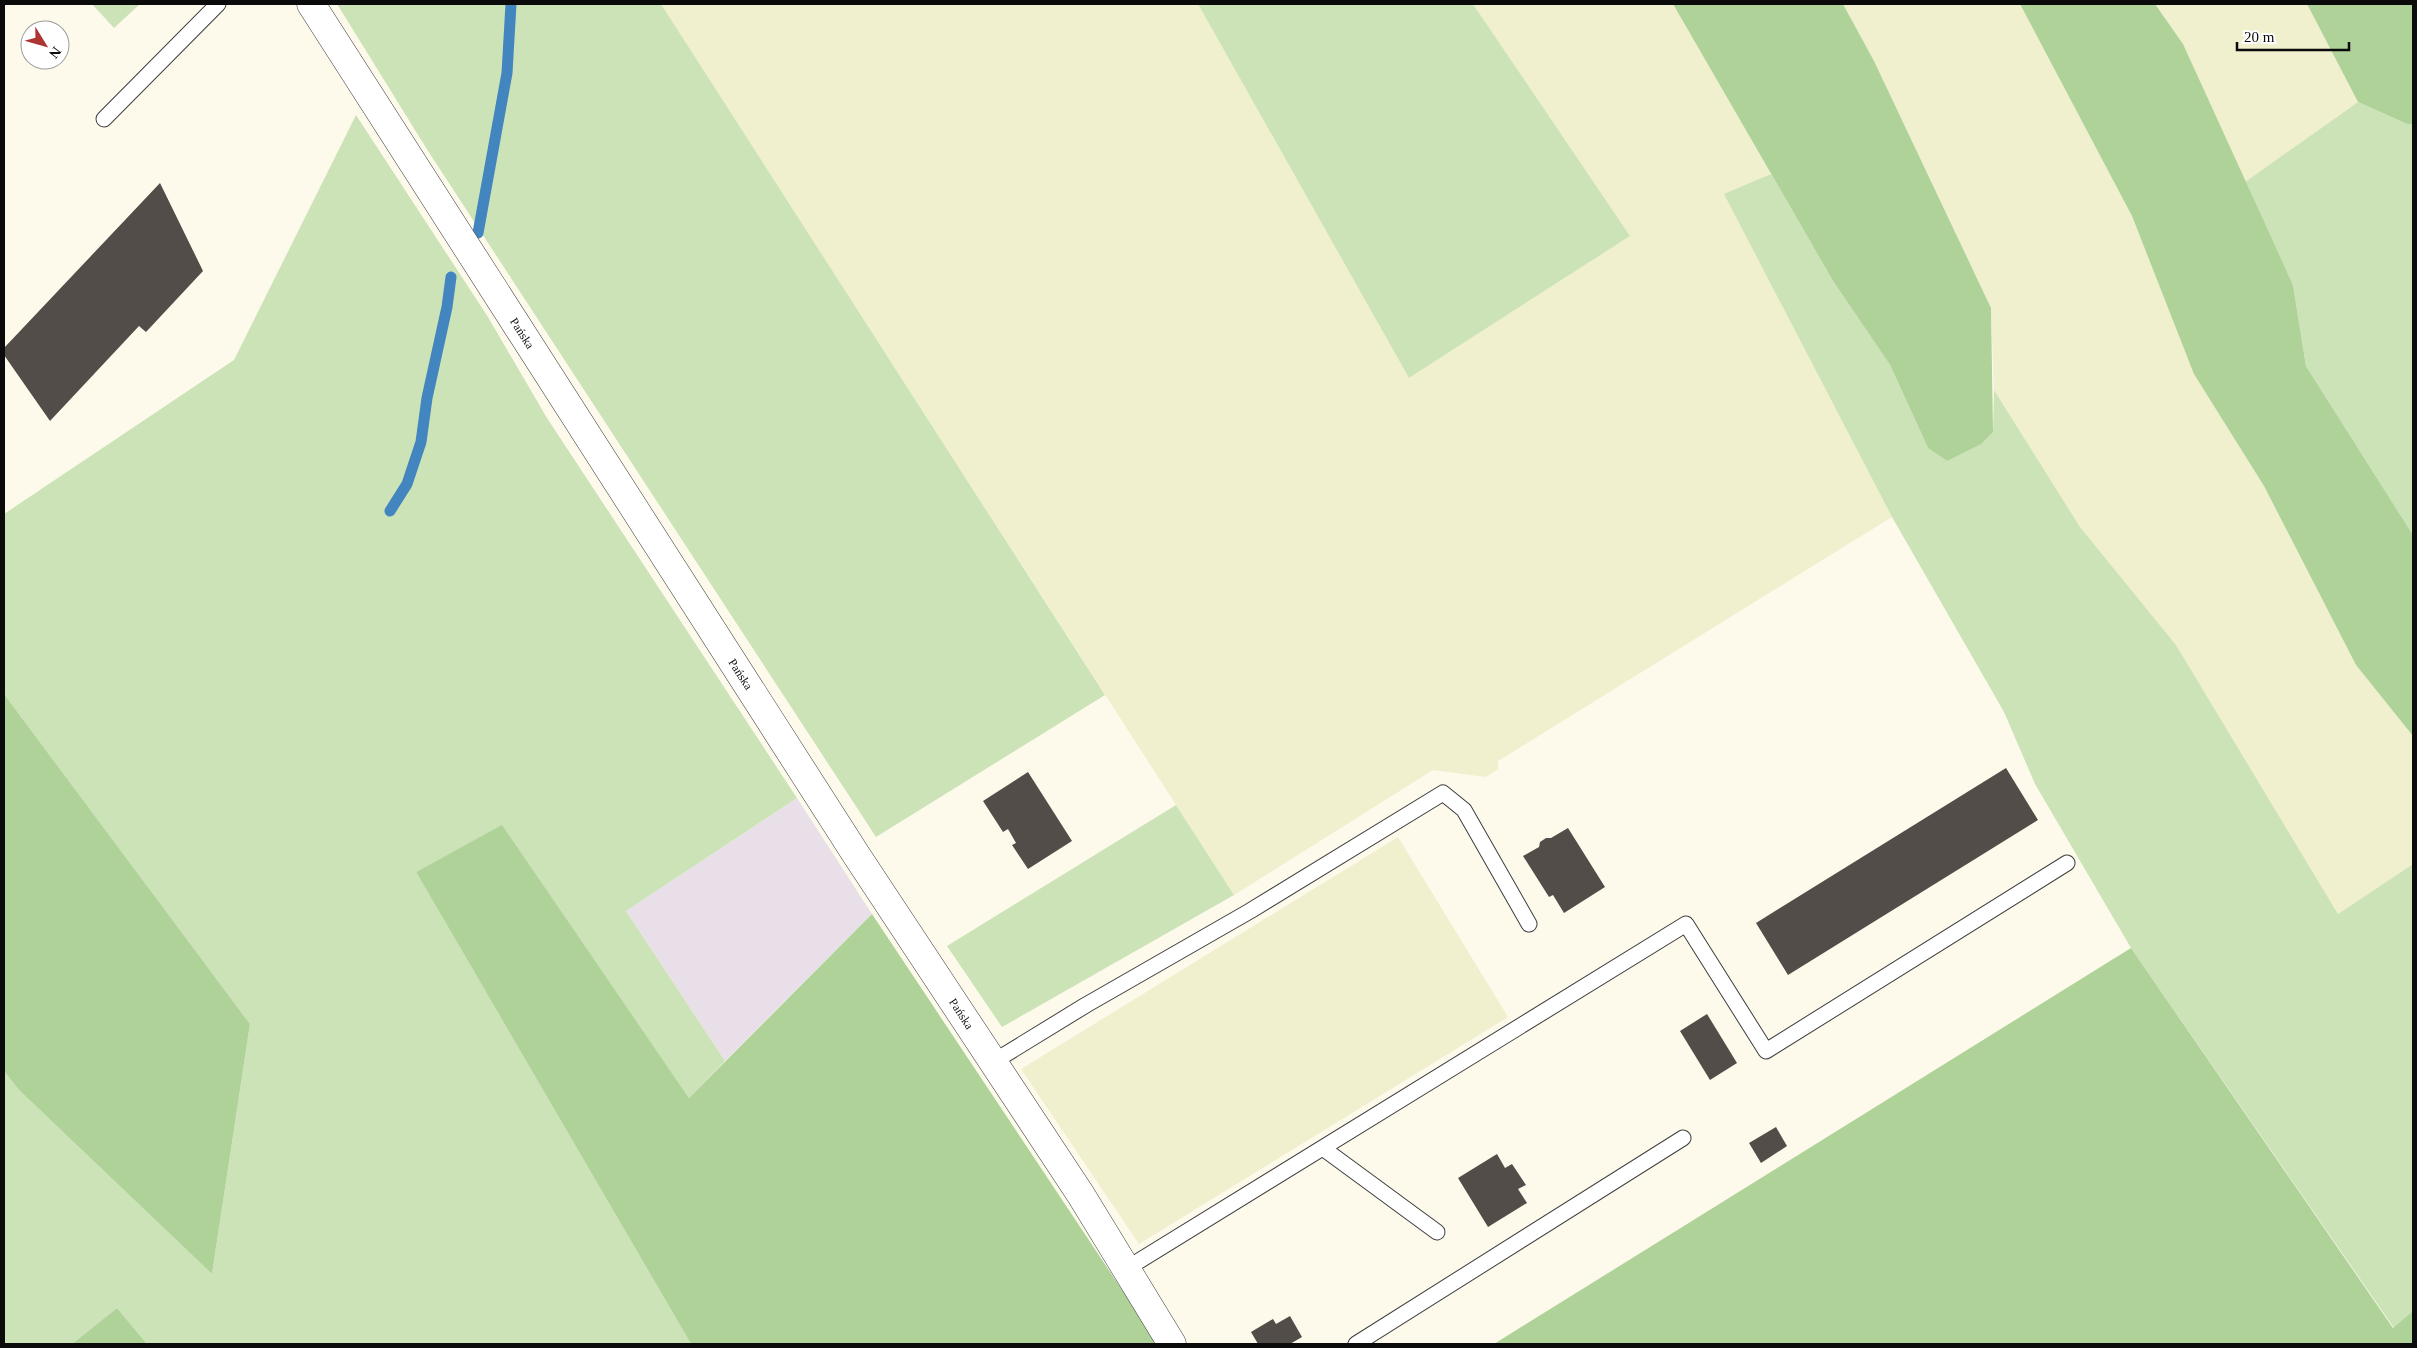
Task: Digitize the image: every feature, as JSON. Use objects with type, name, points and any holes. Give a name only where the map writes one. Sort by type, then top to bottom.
[{"type":"street","name":"Pańska","points":[[311,4],[857,856],[1081,1195],[1172,1344]]},
{"type":"lane","points":[[104,119],[218,4]]},
{"type":"lane","points":[[993,1062],[1443,793],[1464,810],[1529,924]]},
{"type":"lane","points":[[1126,1269],[1324,1149],[1686,924],[1766,1051],[2067,863]]},
{"type":"lane","points":[[1356,1344],[1683,1138]]},
{"type":"lane","points":[[1324,1149],[1437,1232]]},
{"type":"shaded area","points":[[797,798],[872,914],[725,1061],[626,911]]},
{"type":"green space","points":[[92,4],[140,4],[114,28]]},
{"type":"green space","points":[[337,4],[661,4],[1105,695],[876,837],[428,151]]},
{"type":"green space","points":[[661,4],[1198,4],[1409,378],[1630,236],[1473,4],[1673,4],[1771,174],[1725,195],[1892,517],[1498,761],[1498,769],[1486,777],[1433,770],[1234,895]]},
{"type":"green space","points":[[1198,4],[1473,4],[1630,236],[1409,378]]},
{"type":"green space","points":[[1673,4],[1843,4],[1874,61],[1991,308],[1993,432],[1981,444],[1947,461],[1928,448],[1890,365],[1833,281]]},
{"type":"green space","points":[[1843,4],[2020,4],[2132,216],[2195,374],[2264,486],[2356,665],[2413,736],[2413,864],[2338,914],[2176,645],[2080,527],[1994,390],[1991,308],[1874,61]]},
{"type":"green space","points":[[2020,4],[2155,4],[2183,44],[2293,285],[2306,366],[2413,535],[2413,736],[2356,665],[2264,486],[2194,374],[2132,216]]},
{"type":"green space","points":[[2155,4],[2307,4],[2358,102],[2245,182],[2183,44]]},
{"type":"green space","points":[[2307,4],[2413,4],[2413,124],[2407,124],[2358,102]]},
{"type":"green space","points":[[2358,102],[2407,124],[2413,124],[2413,535],[2306,366],[2293,285],[2245,182]]},
{"type":"green space","points":[[356,115],[488,317],[547,418],[797,798],[626,911],[725,1061],[689,1098],[502,826],[416,872],[691,1344],[147,1344],[117,1308],[72,1344],[4,1344],[4,1071],[19,1090],[212,1274],[250,1024],[4,694],[4,514],[234,360]]},
{"type":"green space","points":[[1771,174],[1833,281],[1890,365],[1928,448],[1947,461],[1993,432],[1994,390],[2080,527],[2176,645],[2338,914],[2413,864],[2413,1311],[2394,1328],[2131,948],[2035,784],[2004,712],[1892,517],[1724,194]]},
{"type":"green space","points":[[4,694],[250,1024],[212,1274],[19,1090],[4,1071]]},
{"type":"green space","points":[[1176,805],[1234,895],[1002,1027],[947,946]]},
{"type":"green space","points":[[502,825],[689,1098],[872,914],[1158,1344],[691,1344],[416,872]]},
{"type":"green space","points":[[1398,837],[1508,1017],[1139,1244],[1021,1069]]},
{"type":"green space","points":[[2131,948],[2393,1328],[2413,1311],[2413,1344],[1494,1344]]},
{"type":"green space","points":[[117,1308],[147,1344],[72,1344]]},
{"type":"building","points":[[160,183],[203,271],[146,332],[139,326],[50,421],[4,355],[4,348]]},
{"type":"building","points":[[2006,768],[2038,820],[1788,975],[1756,923]]},
{"type":"building","points":[[1028,772],[1072,841],[1028,869],[1012,845],[1016,843],[1008,829],[1003,832],[983,801]]},
{"type":"building","points":[[1568,828],[1605,887],[1564,913],[1553,895],[1549,897],[1523,856],[1539,847],[1540,842],[1546,838],[1551,838]]},
{"type":"building","points":[[1707,1014],[1737,1063],[1710,1080],[1680,1031]]},
{"type":"building","points":[[1776,1127],[1787,1146],[1761,1163],[1749,1143]]},
{"type":"building","points":[[1497,1154],[1505,1168],[1512,1164],[1526,1185],[1518,1189],[1527,1203],[1488,1227],[1458,1178]]},
{"type":"building","points":[[1290,1316],[1302,1337],[1290,1344],[1258,1344],[1251,1332],[1273,1319],[1276,1324]]},
{"type":"waterway","points":[[478,233],[507,73],[511,4]]},
{"type":"waterway","points":[[390,511],[407,484],[421,442],[427,398],[447,307],[451,277]]}]
